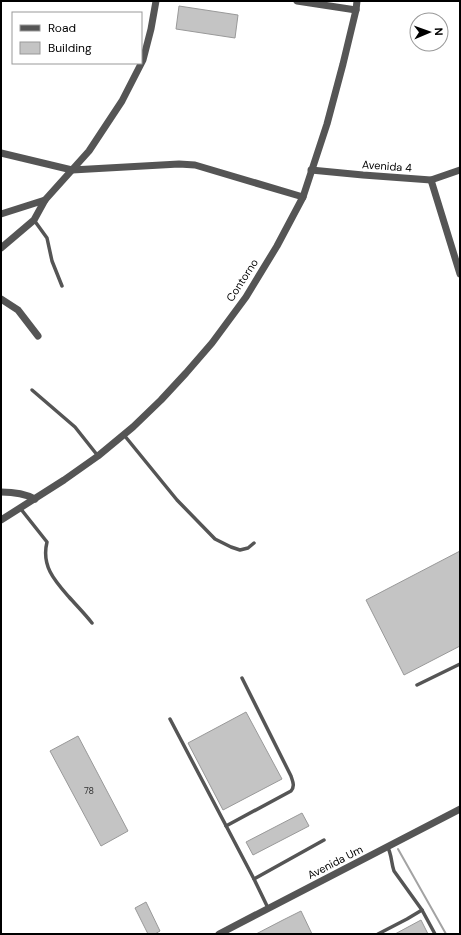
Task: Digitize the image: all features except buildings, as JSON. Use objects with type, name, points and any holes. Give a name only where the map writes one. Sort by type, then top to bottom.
[{"type":"street","points":[[142,62],[147,47],[156,1]]},
{"type":"street","points":[[297,1],[356,10]]},
{"type":"street","name":"Contorno","points":[[1,520],[64,480],[124,435],[166,395],[191,367],[246,297],[290,224],[303,197],[327,124],[343,64],[357,1]]},
{"type":"street","points":[[1,248],[34,220],[45,200],[89,150],[122,101],[141,64]]},
{"type":"street","points":[[1,153],[72,170],[174,164],[195,165],[303,197]]},
{"type":"street","name":"Avenida 4","points":[[311,170],[431,180],[460,170]]},
{"type":"street","points":[[431,180],[460,274]]},
{"type":"street","points":[[1,214],[45,200]]},
{"type":"street","points":[[1,299],[18,310],[38,336]]},
{"type":"street","points":[[1,492],[19,494],[34,499]]},
{"type":"street","name":"Avenida Um","points":[[219,934],[460,809]]},
{"type":"lane","points":[[34,220],[47,238],[52,261],[62,286]]},
{"type":"lane","points":[[32,390],[75,427],[98,456]]},
{"type":"lane","points":[[124,435],[177,500],[215,539],[240,550],[248,548],[254,543]]},
{"type":"lane","points":[[20,508],[47,542],[45,549],[47,566],[54,580],[92,623]]},
{"type":"lane","points":[[417,685],[460,664]]},
{"type":"lane","points":[[226,826],[291,791],[294,785],[291,776],[242,678]]},
{"type":"lane","points":[[170,719],[268,908]]},
{"type":"lane","points":[[254,879],[324,840]]},
{"type":"lane","points":[[387,846],[394,871],[422,910],[435,934]]},
{"type":"lane","points":[[378,934],[422,910]]},
{"type":"waterway","points":[[398,849],[446,934]]}]
